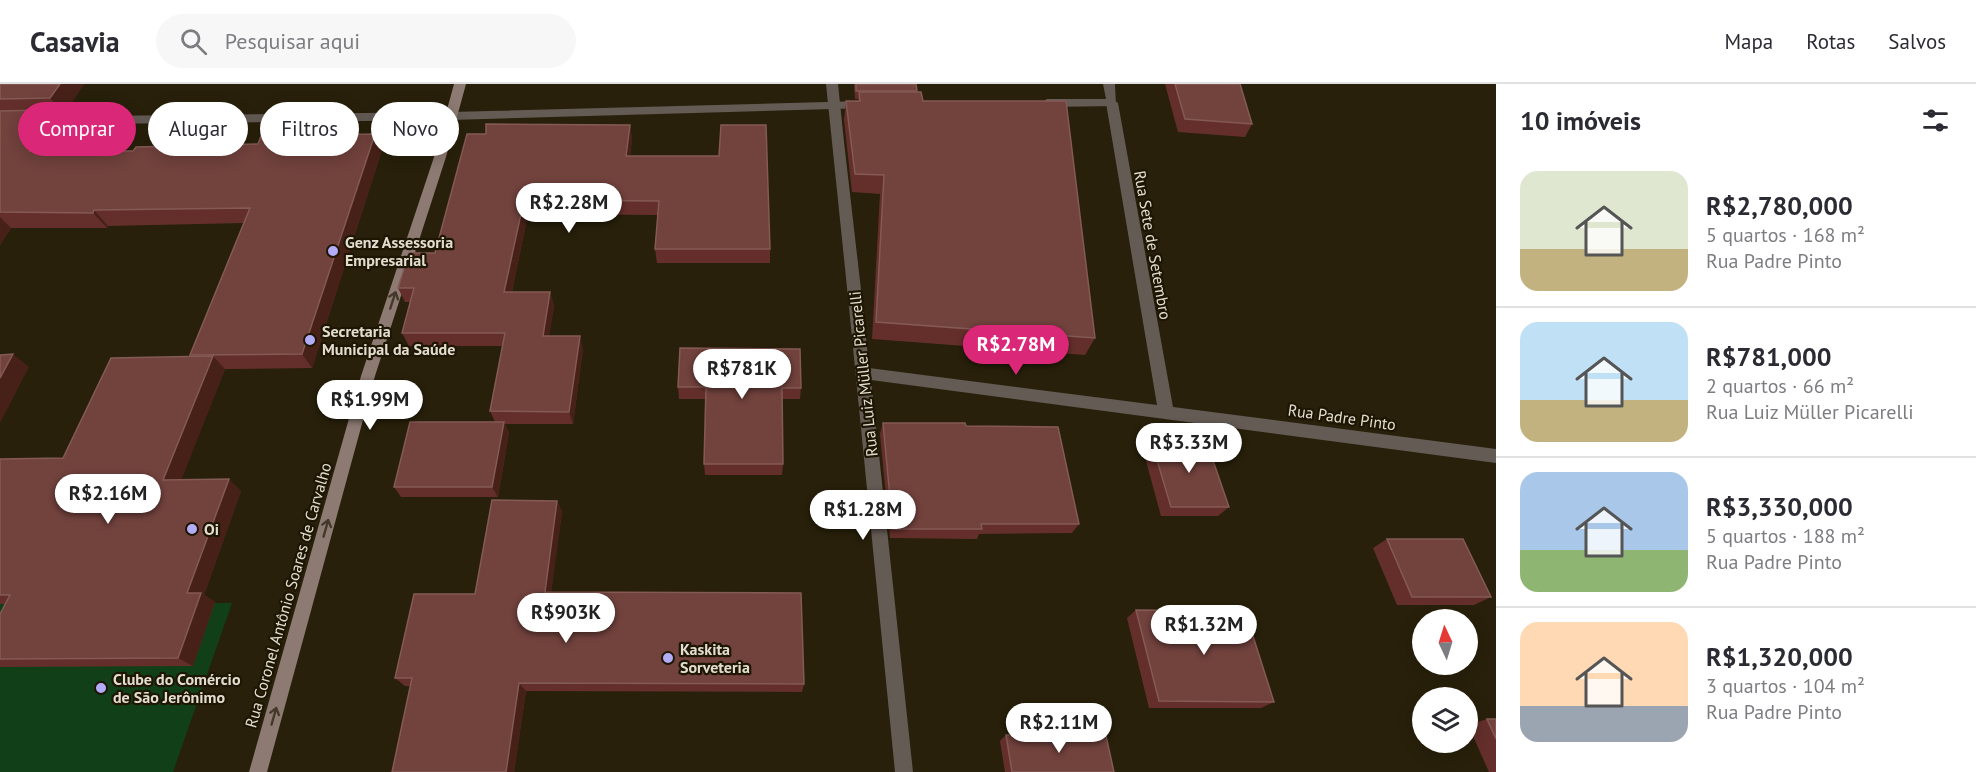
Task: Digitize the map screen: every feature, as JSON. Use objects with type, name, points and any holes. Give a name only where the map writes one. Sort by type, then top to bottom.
[{"type":"main road","name":"Rua Coronel Antônio Soares de Carvalho","points":[[454,102],[460,84]]},
{"type":"main road","name":"Rua Coronel Antônio Soares de Carvalho","points":[[258,772],[368,376],[440,156]]},
{"type":"street","name":"Rua Luiz Müller Picarelli","points":[[832,84],[904,772]]},
{"type":"street","name":"Rua Sete de Setembro","points":[[1108,84],[1166,412]]},
{"type":"street","points":[[1030,104],[1112,103]]},
{"type":"street","points":[[459,116],[880,105]]},
{"type":"street","points":[[0,121],[371,117]]},
{"type":"street","name":"Rua Padre Pinto","points":[[862,373],[1496,456]]},
{"type":"green space","name":"Clube do Comércio de São Jerônimo","points":[[0,603],[232,603],[173,772],[0,772]]},
{"type":"building","points":[[0,84],[60,84],[50,98],[0,99]]},
{"type":"building","points":[[856,84],[916,84],[917,91],[856,91]]},
{"type":"building","points":[[1175,84],[1240,84],[1252,124],[1185,119]]},
{"type":"building","points":[[859,92],[921,92],[923,101],[1066,101],[1095,338],[876,322],[884,175],[855,174],[846,101],[860,101]]},
{"type":"building","points":[[0,111],[18,111],[18,156],[136,156],[136,147],[148,147],[148,156],[248,156],[248,144],[258,144],[260,139],[260,156],[359,156],[359,134],[371,134],[371,146],[302,354],[190,355],[250,208],[94,210],[93,213],[0,212]]},
{"type":"building","points":[[486,124],[630,125],[626,156],[719,156],[721,125],[766,125],[770,249],[655,249],[659,201],[524,200],[504,292],[550,292],[543,336],[580,336],[569,412],[490,411],[505,333],[402,333],[414,288],[398,288],[409,253],[435,253],[467,134],[486,134]]},
{"type":"building","points":[[680,348],[800,349],[801,388],[782,388],[783,464],[704,464],[706,387],[678,387]]},
{"type":"building","points":[[13,354],[0,378],[0,355]]},
{"type":"building","points":[[213,356],[163,480],[229,479],[187,593],[201,593],[178,658],[0,659],[0,614],[10,595],[0,595],[0,459],[63,458],[111,358]]},
{"type":"building","points":[[410,422],[504,422],[492,487],[394,487]]},
{"type":"building","points":[[883,423],[965,423],[966,426],[1058,427],[1079,524],[981,524],[982,529],[893,529]]},
{"type":"building","points":[[1151,440],[1206,440],[1229,507],[1171,507]]},
{"type":"building","points":[[492,500],[557,501],[545,592],[801,593],[804,684],[519,683],[506,772],[392,772],[412,678],[395,678],[414,594],[475,594]]},
{"type":"building","points":[[1387,539],[1463,539],[1491,597],[1412,597]]},
{"type":"building","points":[[1136,610],[1245,611],[1274,702],[1159,701]]},
{"type":"building","points":[[1487,719],[1496,719],[1496,739]]},
{"type":"building","points":[[1006,735],[1106,736],[1114,772],[1012,772]]},
{"type":"place","name":"Genz Assessoria Empresarial","points":[[333,251]]},
{"type":"place","name":"Secretaria Municipal da Saúde","points":[[310,340]]},
{"type":"place","name":"Oi","points":[[192,529]]},
{"type":"place","name":"Kaskita Sorveteria","points":[[668,658]]},
{"type":"place","name":"Clube do Comércio de São Jerônimo","points":[[101,688]]}]
